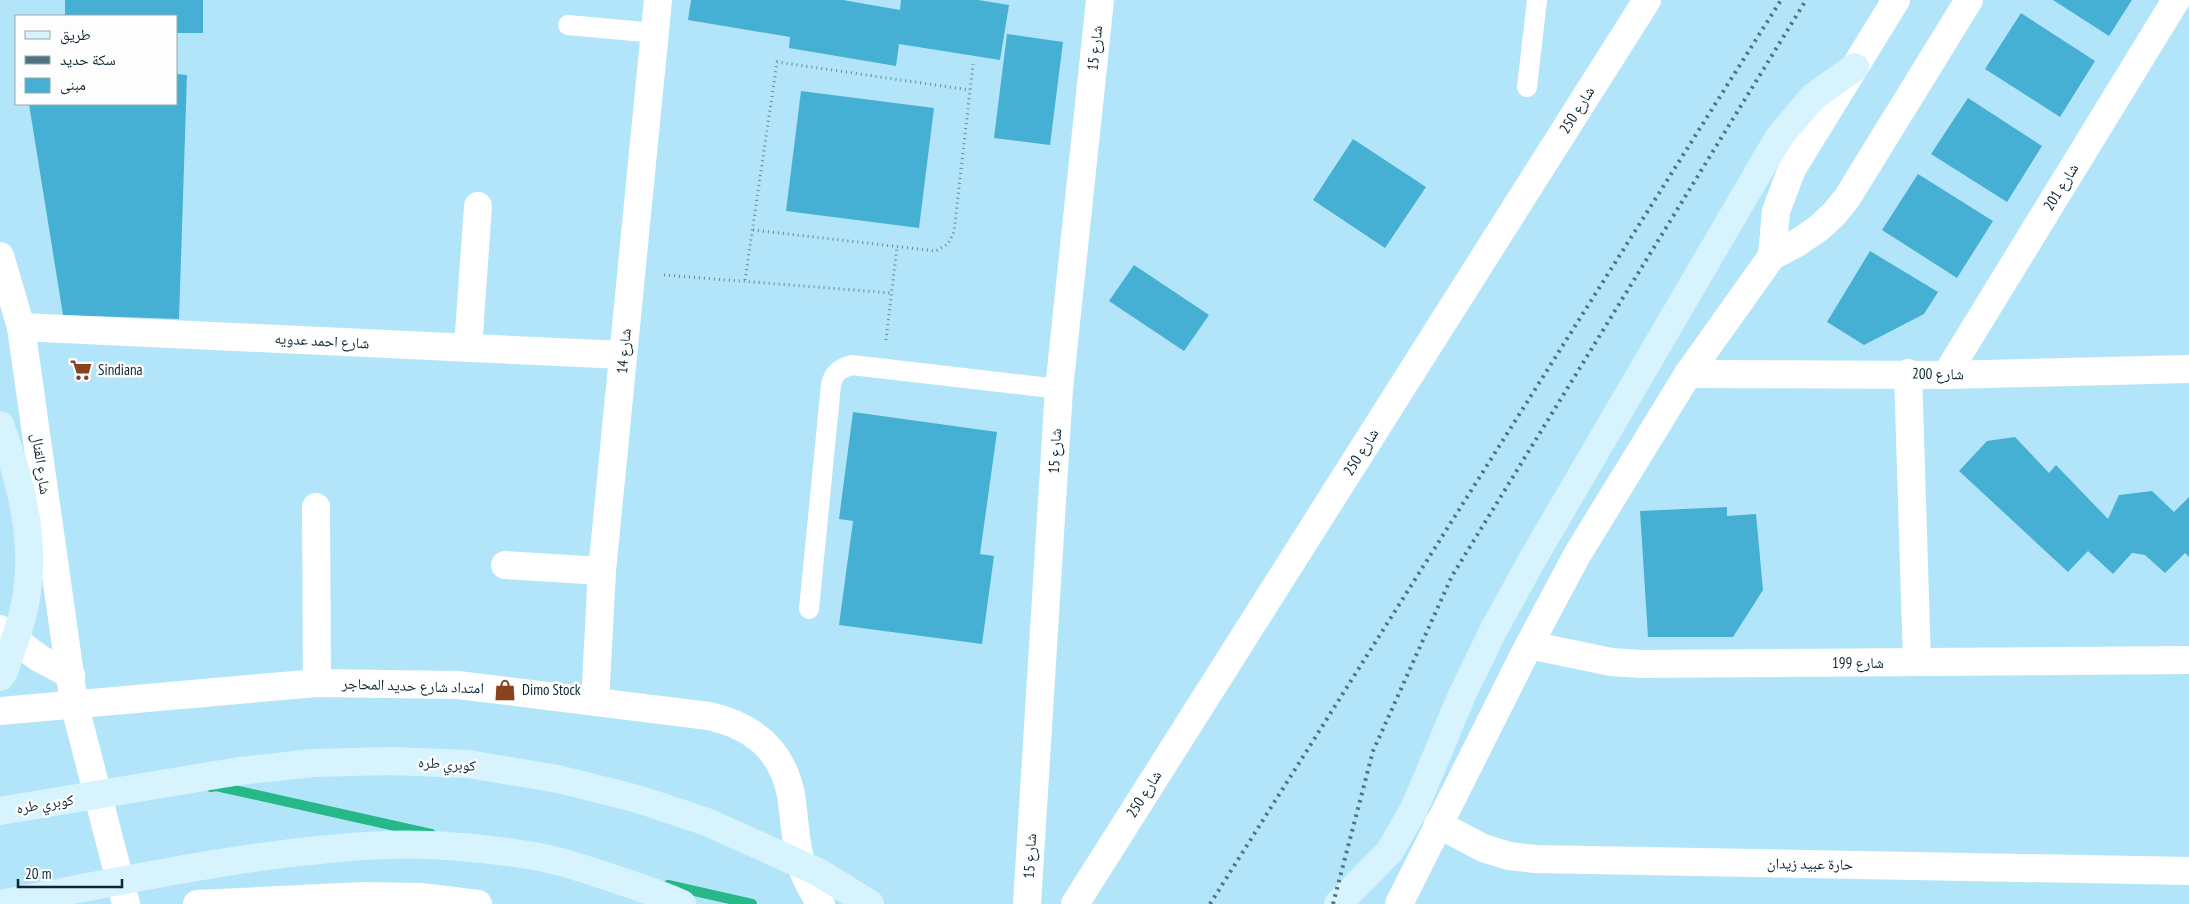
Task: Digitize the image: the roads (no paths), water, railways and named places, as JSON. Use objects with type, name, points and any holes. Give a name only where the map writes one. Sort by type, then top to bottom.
[{"type":"main road","points":[[1338,904],[1390,852],[1415,807],[1462,695],[1532,560],[1779,137],[1813,97],[1855,67]]},
{"type":"main road","points":[[0,425],[15,468],[26,512],[30,560],[24,610],[4,672],[0,677]]},
{"type":"main road","name":"كوبري طره","points":[[0,811],[240,771],[313,763],[391,761],[468,764],[558,779],[638,799],[707,822],[818,872],[870,904]]},
{"type":"main road","points":[[0,904],[246,859],[315,850],[386,845],[457,847],[530,855],[599,874],[665,896],[682,904]]},
{"type":"street","name":"شارع 14","points":[[595,702],[602,571],[658,0]]},
{"type":"street","name":"شارع 15","points":[[1027,904],[1059,389],[1100,0]]},
{"type":"street","name":"شارع 250","points":[[1075,904],[1646,0]]},
{"type":"street","points":[[1772,256],[1776,211],[1792,169],[1896,0]]},
{"type":"street","points":[[1399,904],[1529,645],[1577,555],[1688,374],[1772,256],[1797,244],[1818,228],[1834,214],[1847,198],[1969,0]]},
{"type":"street","name":"شارع 201","points":[[1946,375],[2176,0]]},
{"type":"street","points":[[468,348],[478,206]]},
{"type":"street","name":"شارع القنال","points":[[0,256],[21,327],[74,703],[126,904]]},
{"type":"street","name":"شارع احمد عدويه","points":[[21,327],[623,355]]},
{"type":"street","name":"شارع 200","points":[[1688,374],[1908,373],[1946,375],[2189,369]]},
{"type":"street","points":[[1908,373],[1917,662]]},
{"type":"street","points":[[316,507],[317,683]]},
{"type":"street","points":[[505,565],[602,571]]},
{"type":"street","points":[[0,629],[39,658],[71,675]]},
{"type":"street","name":"شارع 199","points":[[1529,645],[1611,662],[1641,664],[2189,660]]},
{"type":"street","name":"امتداد شارع حديد المحاجر","points":[[0,711],[317,683],[458,685],[728,721],[747,729],[763,741],[776,757],[785,775],[803,870],[811,890],[821,904]]},
{"type":"street","name":"حارة عبيد زيدان","points":[[1438,824],[1483,848],[1509,856],[1535,859],[2189,870]]},
{"type":"street","points":[[197,904],[363,896],[420,897],[478,904]]},
{"type":"lane","points":[[1527,87],[1537,0]]},
{"type":"lane","points":[[568,25],[655,33]]},
{"type":"lane","points":[[809,608],[832,379],[835,373],[846,366],[1059,389]]},
{"type":"waterway","points":[[211,787],[216,786],[431,834]]},
{"type":"waterway","points":[[668,885],[752,904]]},
{"type":"railway","points":[[1210,904],[1781,0]]},
{"type":"railway","points":[[1333,904],[1373,751],[1452,576],[1806,0]]},
{"type":"place","name":"Sindiana","points":[[81,370]]},
{"type":"place","name":"Dimo Stock","points":[[505,690]]}]
